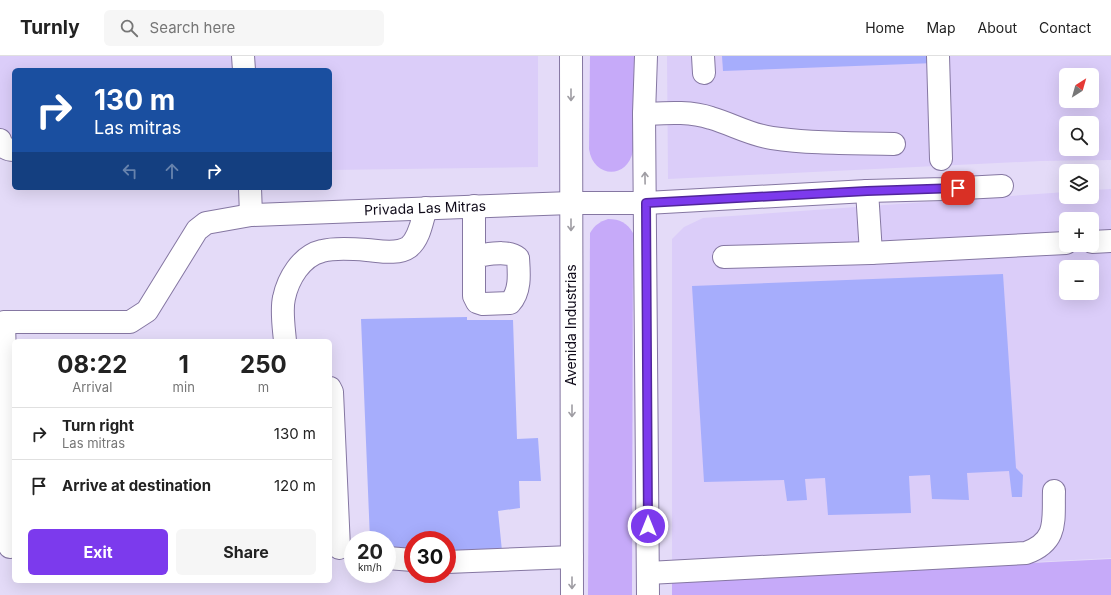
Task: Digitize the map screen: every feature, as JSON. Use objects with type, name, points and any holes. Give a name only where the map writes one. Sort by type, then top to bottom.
[{"type":"street","points":[[243,56],[244,68]]},
{"type":"street","name":"Avenida Industrias","points":[[571,56],[572,595]]},
{"type":"street","points":[[646,56],[644,114],[646,203],[648,595]]},
{"type":"street","points":[[938,56],[941,159]]},
{"type":"street","points":[[644,114],[680,113],[700,115],[745,131],[771,138],[794,141],[894,144]]},
{"type":"street","points":[[0,140],[3,147],[12,150]]},
{"type":"street","name":"Privada Las Mitras","points":[[10,547],[4,322],[130,322],[147,311],[197,230],[206,223],[251,215],[571,203],[646,203],[867,191],[1002,186]]},
{"type":"street","points":[[250,190],[251,215]]},
{"type":"street","points":[[867,191],[871,254]]},
{"type":"street","points":[[474,206],[474,256]]},
{"type":"street","points":[[285,339],[283,300],[292,276],[310,256],[322,251],[355,249],[400,251],[410,246],[417,236],[426,208]]},
{"type":"street","points":[[1099,241],[1111,240]]},
{"type":"street","points":[[724,257],[871,254],[1059,243]]},
{"type":"street","points":[[332,392],[341,547]]},
{"type":"street","points":[[648,573],[1026,553],[1035,550],[1045,542],[1052,530],[1054,491]]},
{"type":"street","points":[[456,562],[572,557]]},
{"type":"shaded area","points":[[0,56],[538,56],[538,167],[332,170],[332,68],[12,68],[12,158],[0,159]]},
{"type":"shaded area","points":[[590,56],[634,56],[633,151],[630,160],[624,167],[617,171],[610,172],[597,166],[592,159],[589,149]]},
{"type":"shaded area","points":[[667,56],[1111,56],[1111,160],[1041,161],[668,179]]},
{"type":"shaded area","points":[[1111,189],[1111,558],[672,581],[672,239],[684,227],[703,218],[1059,193],[1059,204],[1099,204],[1099,190]]},
{"type":"shaded area","points":[[608,219],[623,222],[633,233],[632,595],[588,595],[590,233],[598,224]]},
{"type":"shaded area","points":[[1111,559],[1111,595],[672,595],[672,581]]},
{"type":"building","points":[[722,56],[935,56],[935,63],[723,71]]},
{"type":"building","points":[[1003,274],[1016,468],[1023,475],[1022,497],[1012,497],[1009,471],[967,473],[969,500],[932,499],[930,475],[909,476],[911,513],[828,515],[825,478],[805,479],[807,500],[787,501],[784,480],[704,482],[692,286]]},
{"type":"building","points":[[467,317],[467,320],[513,320],[517,439],[538,438],[541,481],[519,481],[520,508],[498,511],[502,551],[456,554],[456,531],[404,531],[404,556],[396,557],[396,531],[370,531],[361,319]]},
{"type":"route","points":[[648,526],[646,203],[867,191],[958,188]]}]
